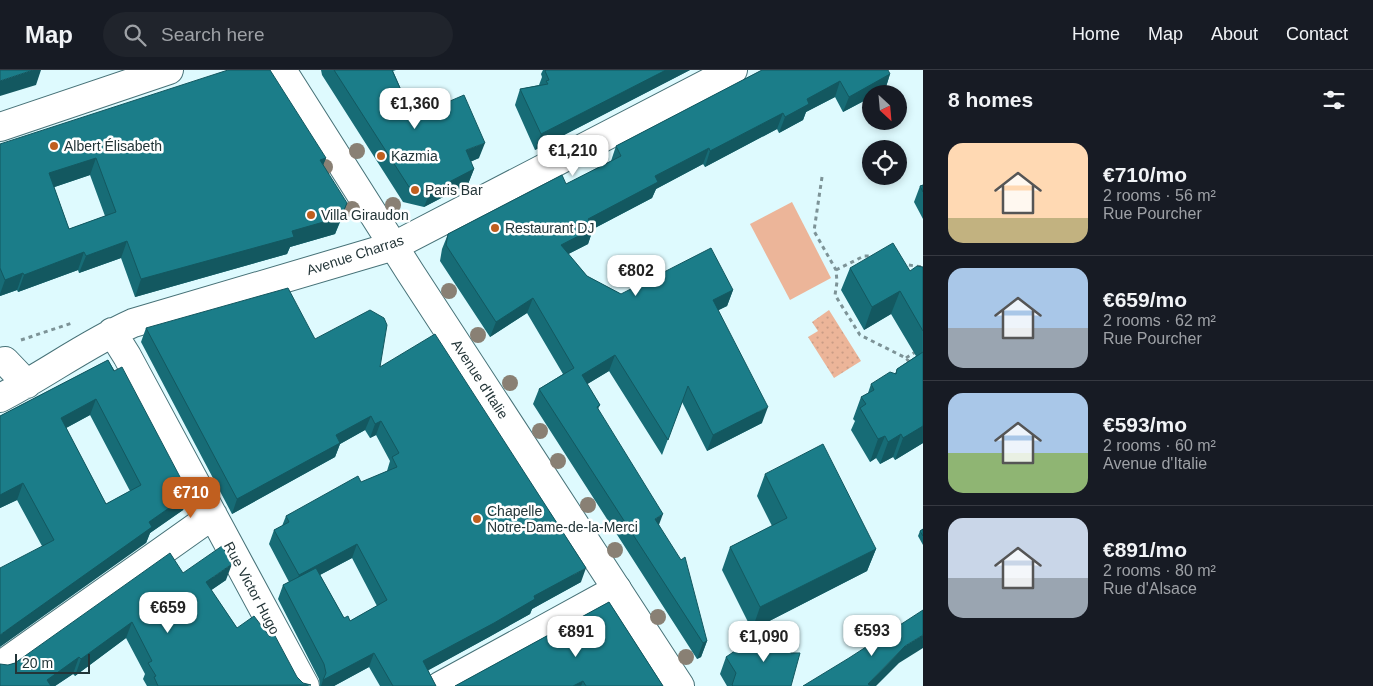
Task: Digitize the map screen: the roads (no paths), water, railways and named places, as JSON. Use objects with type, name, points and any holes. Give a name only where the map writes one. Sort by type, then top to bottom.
[{"type":"street","points":[[0,127],[169,70]]},
{"type":"street","name":"Avenue d'Italie","points":[[282,70],[680,686]]},
{"type":"street","name":"Avenue Charras","points":[[0,398],[27,384],[112,332],[133,323],[394,246],[733,70]]},
{"type":"street","name":"Rue Victor Hugo","points":[[112,332],[213,514],[304,686]]},
{"type":"street","points":[[0,362],[5,361],[27,384]]},
{"type":"street","points":[[0,666],[213,514]]},
{"type":"street","points":[[440,686],[617,589]]},
{"type":"place","name":"Albert Élisabeth","points":[[54,146]]},
{"type":"place","name":"Kazmia","points":[[381,156]]},
{"type":"place","name":"Paris Bar","points":[[415,190]]},
{"type":"place","name":"Villa Giraudon","points":[[311,215]]},
{"type":"place","name":"Restaurant DJ","points":[[495,228]]},
{"type":"place","name":"Chapelle Notre-Dame-de-la-Merci","points":[[477,519]]}]
